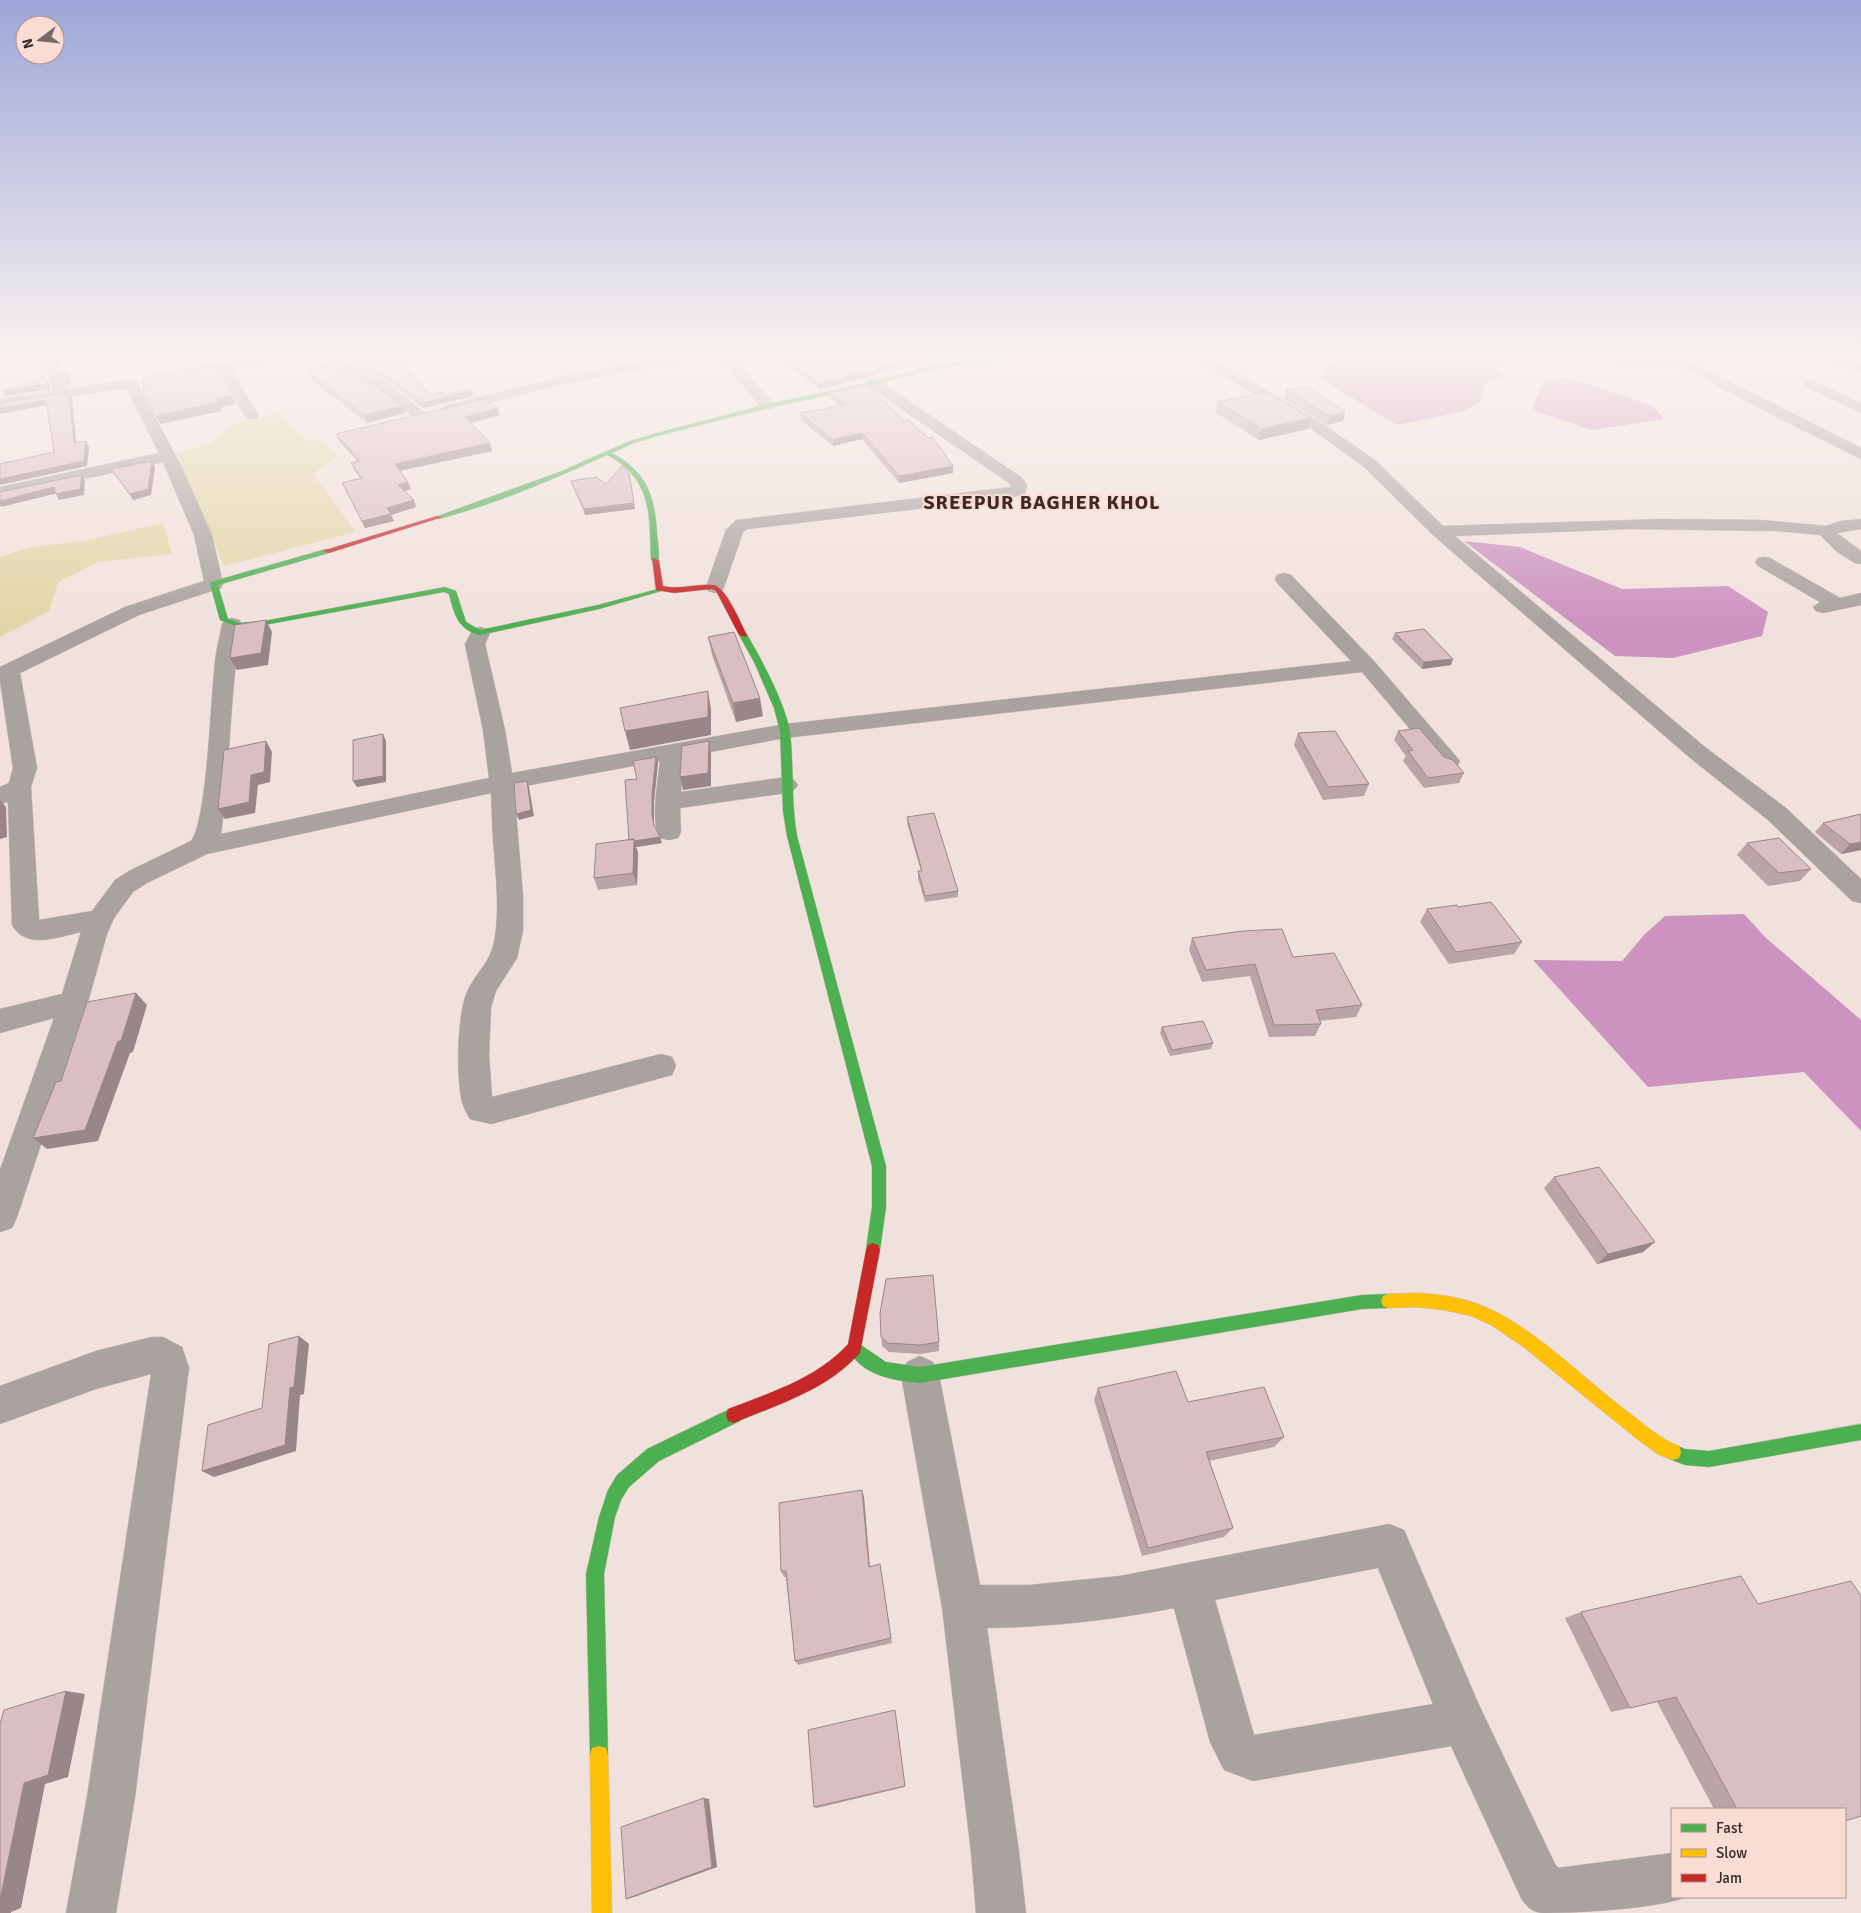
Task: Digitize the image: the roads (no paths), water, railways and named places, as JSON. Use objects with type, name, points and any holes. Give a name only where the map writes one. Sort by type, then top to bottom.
[{"type":"street","points":[[162,445],[203,535],[224,620],[232,624],[264,623],[445,589],[453,593],[463,627],[468,631],[480,633],[606,606],[661,590],[674,592],[715,587],[721,592],[758,662],[778,708],[785,731],[786,785],[792,836],[879,1166],[880,1207],[864,1314],[855,1348],[848,1358],[813,1381],[697,1431],[654,1455],[623,1481],[614,1496],[607,1517],[595,1574],[602,1913]]},
{"type":"street","points":[[101,919],[35,931],[25,925],[10,791],[25,768],[4,673],[132,611],[214,584],[470,508],[628,445]]},
{"type":"street","points":[[715,587],[735,530],[742,524],[944,502],[1010,493],[1019,490],[1015,480],[964,445]]},
{"type":"street","points":[[1345,445],[1387,480],[1439,532],[1690,746],[1777,814],[1861,894]]},
{"type":"street","points":[[1844,445],[1861,454]]},
{"type":"street","points":[[607,453],[628,463],[644,484],[648,498],[656,575],[661,590]]},
{"type":"street","points":[[0,492],[167,456]]},
{"type":"street","points":[[1439,532],[1563,524],[1655,523],[1773,524],[1827,531],[1841,526],[1861,524]]},
{"type":"street","points":[[1827,531],[1828,536],[1861,558]]},
{"type":"street","points":[[1764,562],[1830,606],[1861,599]]},
{"type":"street","points":[[1284,579],[1367,665],[1449,761]]},
{"type":"street","points":[[200,847],[208,837],[215,791],[225,660],[232,624]]},
{"type":"street","points":[[480,633],[475,644],[499,758],[510,899],[508,941],[501,965],[484,986],[478,1000],[475,1074],[478,1106],[481,1110],[491,1111],[661,1066]]},
{"type":"street","points":[[3,1201],[74,1002],[94,934],[101,919],[114,896],[124,886],[138,876],[200,847],[502,783],[785,731],[1367,665]]},
{"type":"street","points":[[669,832],[668,802],[672,752]]},
{"type":"street","points":[[668,802],[786,785]]},
{"type":"street","points":[[0,1021],[74,1002]]},
{"type":"street","points":[[855,1348],[874,1368],[886,1373],[920,1375],[1362,1302],[1415,1299],[1457,1305],[1494,1319],[1536,1348],[1619,1417],[1665,1449],[1685,1457],[1709,1459],[1861,1432]]},
{"type":"street","points":[[0,1405],[96,1370],[152,1355],[163,1355],[169,1360],[169,1377],[115,1768],[91,1913]]},
{"type":"street","points":[[920,1375],[963,1607],[995,1852],[1001,1913]]},
{"type":"street","points":[[963,1607],[1030,1606],[1120,1597],[1189,1582],[1389,1545],[1464,1721],[1538,1881],[1545,1890],[1552,1893],[1671,1878]]},
{"type":"street","points":[[1189,1582],[1234,1742],[1240,1754],[1253,1758],[1464,1721]]},
{"type":"district","name":"SREEPUR BAGHER KHOL","points":[[1042,502]]}]
